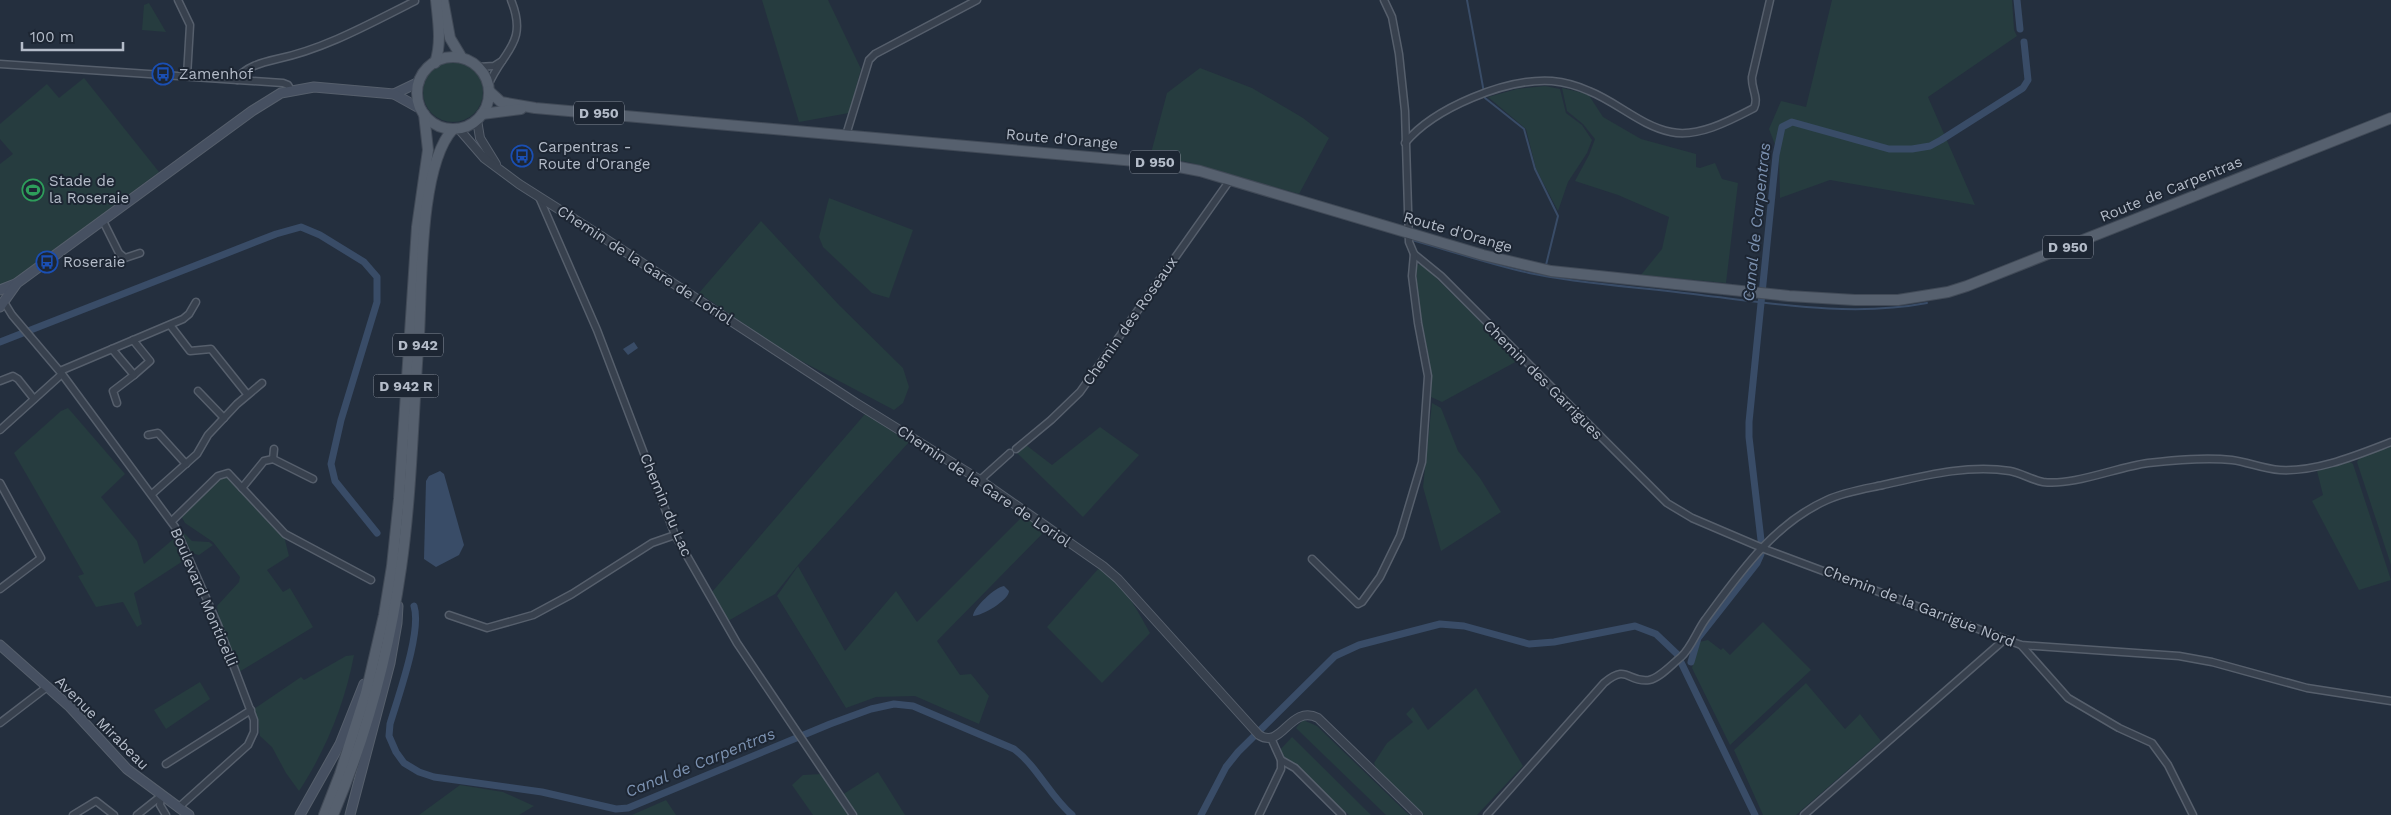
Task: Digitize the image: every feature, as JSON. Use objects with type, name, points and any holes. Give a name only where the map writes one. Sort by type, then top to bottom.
[{"type":"main road","points":[[435,63],[439,35],[436,0]]},
{"type":"main road","points":[[444,0],[450,38],[462,58]]},
{"type":"main road","points":[[423,115],[418,100],[419,82],[428,68],[448,58],[462,58],[478,67],[488,88],[488,99],[480,117]]},
{"type":"main road","points":[[2,299],[17,283],[264,102],[291,90],[314,87],[394,94],[419,82]]},
{"type":"main road","name":"Route d'Orange","points":[[488,88],[501,102],[535,108],[1158,163],[1200,171],[1518,265],[1551,271],[1634,280]]},
{"type":"main road","points":[[394,94],[434,123],[456,129]]},
{"type":"main road","name":"Route d'Orange","points":[[480,117],[535,108]]},
{"type":"main road","name":"D 942 R","points":[[324,815],[348,751],[377,648],[396,535],[417,227],[428,150],[423,115]]},
{"type":"main road","name":"D 950","points":[[456,129],[480,117]]},
{"type":"main road","name":"Route de Carpentras","points":[[1634,280],[1847,300],[1898,300],[1948,292],[2011,270],[2391,118]]},
{"type":"main road","name":"D 942","points":[[333,815],[346,782],[377,686],[399,583],[406,520],[427,212],[437,161],[446,139],[456,129]]},
{"type":"main road","points":[[350,815],[390,663],[398,623],[399,583]]},
{"type":"main road","name":"Avenue Mirabeau","points":[[0,645],[78,715],[127,769],[189,815]]},
{"type":"main road","points":[[300,815],[350,724],[377,648]]},
{"type":"street","points":[[178,0],[190,25],[187,76]]},
{"type":"street","points":[[488,88],[513,46],[516,36],[516,16],[511,0]]},
{"type":"street","points":[[846,135],[869,60],[875,54],[977,0]]},
{"type":"street","points":[[1312,559],[1358,604],[1362,602],[1380,577],[1400,536],[1422,462],[1428,376],[1416,313],[1412,276],[1414,254],[1407,232],[1404,143],[1405,111],[1399,54],[1392,17],[1384,0]]},
{"type":"street","points":[[1404,143],[1414,132],[1434,117],[1491,90],[1552,81],[1588,90],[1655,126],[1672,132],[1694,132],[1731,119],[1754,108],[1756,104],[1757,97],[1751,86],[1770,0]]},
{"type":"street","points":[[237,80],[242,73],[249,69],[267,62],[303,53],[415,1]]},
{"type":"street","points":[[478,67],[494,66],[503,60]]},
{"type":"street","points":[[0,64],[282,83],[288,85],[291,90]]},
{"type":"street","name":"Chemin de la Gare de Loriol","points":[[480,117],[480,138],[498,168]]},
{"type":"street","name":"Chemin de la Gare de Loriol","points":[[456,129],[484,158],[539,197],[980,480],[1104,566],[1257,732],[1270,738]]},
{"type":"street","name":"Chemin des Roseaux","points":[[980,480],[1052,420],[1080,392],[1230,180]]},
{"type":"street","name":"Chemin du Lac","points":[[539,197],[597,330],[675,534],[719,614],[797,734],[853,815]]},
{"type":"street","points":[[103,220],[120,253],[125,258],[140,253]]},
{"type":"street","name":"Chemin des Garrigues","points":[[1414,254],[1441,276],[1667,503],[1692,518]]},
{"type":"street","name":"Boulevard Monticelli","points":[[2,299],[22,328],[61,372],[172,521],[218,625],[251,710],[254,720],[253,739],[178,808]]},
{"type":"street","points":[[0,430],[61,372],[170,325],[189,314],[196,302]]},
{"type":"street","points":[[170,325],[190,350],[211,349],[247,394]]},
{"type":"street","points":[[117,403],[113,391],[150,361],[134,340]]},
{"type":"street","points":[[112,349],[134,375]]},
{"type":"street","points":[[0,381],[13,376],[18,379],[34,399]]},
{"type":"street","points":[[152,494],[197,454],[208,435],[247,394],[262,383]]},
{"type":"street","points":[[198,391],[224,418]]},
{"type":"street","points":[[148,435],[158,433],[186,464]]},
{"type":"street","points":[[1487,815],[1604,683],[1614,675],[1627,674],[1641,680],[1650,680],[1659,675],[1681,656],[1761,547],[1807,511],[1827,500],[1853,492],[1962,470],[2011,471],[2043,482],[2056,482],[2085,478],[2148,463],[2208,459],[2234,460],[2279,470],[2294,470],[2354,456],[2391,442]]},
{"type":"street","points":[[273,459],[274,449]]},
{"type":"street","points":[[242,488],[264,461],[273,459],[313,479]]},
{"type":"street","points":[[172,521],[218,476],[228,474],[285,534],[371,580]]},
{"type":"street","points":[[0,483],[40,558],[1,585]]},
{"type":"street","name":"Chemin de la Garrigue Nord","points":[[1692,518],[1761,547],[2005,640],[2021,644],[2179,656],[2212,662],[2307,688],[2364,699],[2391,701]]},
{"type":"street","points":[[449,615],[488,628],[533,615],[572,594],[652,543],[675,534]]},
{"type":"street","points":[[1804,815],[2005,640]]},
{"type":"street","points":[[2021,644],[2068,698],[2119,728],[2152,743],[2168,765],[2193,815]]},
{"type":"street","points":[[0,722],[47,686]]},
{"type":"street","points":[[166,764],[251,710]]},
{"type":"street","points":[[1342,815],[1295,768],[1281,760],[1270,738],[1283,730],[1293,720],[1306,715],[1318,718],[1418,815]]},
{"type":"street","points":[[1259,815],[1277,779],[1281,760]]},
{"type":"street","points":[[137,815],[161,796]]},
{"type":"street","points":[[161,796],[160,805],[166,815]]},
{"type":"street","points":[[73,815],[96,802],[114,815]]},
{"type":"green space","points":[[762,0],[828,0],[861,69],[849,113],[799,122]]},
{"type":"green space","points":[[1832,0],[2012,0],[2014,30],[2017,36],[1928,97],[1975,205],[1830,180],[1780,198],[1779,155],[1769,129],[1781,101],[1806,107]]},
{"type":"green space","points":[[149,3],[166,32],[142,30],[144,5]]},
{"type":"green space","points":[[453,62],[469,67],[474,71],[478,76],[483,92],[478,108],[474,113],[469,117],[453,122],[437,117],[432,113],[428,108],[423,92],[428,76],[432,71],[437,67]]},
{"type":"green space","points":[[1200,68],[1252,88],[1303,118],[1329,138],[1299,194],[1188,162],[1150,157],[1167,93]]},
{"type":"green space","points":[[84,78],[159,172],[7,285],[0,285],[0,164],[13,154],[0,139],[0,124],[47,84],[59,98]]},
{"type":"green space","points":[[1545,86],[1560,89],[1566,113],[1582,125],[1592,140],[1587,153],[1568,182],[1558,211],[1536,169],[1526,129],[1488,97],[1517,89]]},
{"type":"green space","points":[[1562,88],[1588,94],[1603,117],[1641,139],[1696,154],[1696,167],[1700,168],[1715,163],[1722,179],[1738,183],[1726,283],[1641,275],[1662,249],[1669,217],[1618,195],[1575,181],[1595,139],[1583,124],[1567,111]]},
{"type":"green space","points":[[829,198],[913,230],[889,298],[872,293],[823,247],[819,237]]},
{"type":"green space","points":[[761,221],[839,305],[903,368],[909,387],[903,403],[894,410],[788,354],[699,293]]},
{"type":"green space","points":[[1422,264],[1519,360],[1442,402],[1431,397],[1430,364],[1418,298],[1417,265]]},
{"type":"green space","points":[[1432,403],[1441,408],[1458,451],[1480,478],[1501,512],[1441,551],[1423,487]]},
{"type":"green space","points":[[68,408],[125,474],[101,497],[137,541],[144,564],[177,536],[186,559],[134,593],[142,624],[137,627],[123,602],[96,607],[78,576],[84,574],[14,453],[61,411]]},
{"type":"green space","points":[[865,414],[909,442],[799,564],[775,594],[728,621],[712,592]]},
{"type":"green space","points":[[1100,427],[1139,455],[1083,517],[1016,452],[1026,445],[1052,465]]},
{"type":"green space","points":[[2391,445],[2391,565],[2357,462],[2360,457]]},
{"type":"green space","points":[[2349,461],[2353,464],[2391,580],[2359,590],[2312,501],[2323,495],[2317,471]]},
{"type":"green space","points":[[227,475],[284,536],[289,556],[267,570],[283,592],[290,588],[313,627],[239,672],[220,624],[217,606],[239,582],[240,577],[213,542],[185,523],[181,516],[220,478]]},
{"type":"green space","points":[[1024,515],[1045,531],[937,641],[960,675],[971,674],[989,696],[979,724],[915,696],[876,697],[846,708],[777,596],[798,566],[845,651],[896,591],[917,622]]},
{"type":"green space","points":[[179,528],[192,541],[209,542],[213,545],[199,555],[188,552]]},
{"type":"green space","points":[[1099,568],[1116,581],[1150,633],[1102,683],[1047,627]]},
{"type":"green space","points":[[1763,622],[1811,670],[1730,745],[1692,668],[1699,642],[1708,640],[1721,650],[1723,648],[1730,655]]},
{"type":"green space","points":[[354,655],[340,708],[333,726],[318,759],[299,791],[286,773],[272,747],[260,736],[258,720],[254,709],[301,677],[304,680],[346,656]]},
{"type":"green space","points":[[200,682],[210,699],[166,729],[154,710]]},
{"type":"green space","points":[[1806,683],[1845,729],[1860,714],[1881,741],[1796,815],[1763,815],[1734,750]]},
{"type":"green space","points":[[1476,688],[1523,766],[1477,815],[1424,815],[1377,770],[1374,763],[1387,743],[1413,722],[1406,714],[1413,707],[1428,730]]},
{"type":"green space","points":[[1303,720],[1317,726],[1409,815],[1386,815],[1296,728]]},
{"type":"green space","points":[[1292,737],[1371,815],[1349,815],[1284,758],[1280,750]]},
{"type":"green space","points":[[878,772],[905,815],[856,815],[842,795]]},
{"type":"green space","points":[[822,774],[850,815],[813,815],[792,785],[803,775]]},
{"type":"green space","points":[[460,785],[503,792],[534,806],[519,815],[419,815]]},
{"type":"green space","points":[[666,800],[676,815],[632,815]]},
{"type":"water","points":[[634,342],[638,348],[628,355],[623,349]]},
{"type":"water","points":[[440,471],[444,474],[464,545],[459,555],[436,567],[424,559],[426,481],[429,476]]},
{"type":"water","points":[[1004,586],[1009,591],[1005,599],[988,610],[973,616],[985,598]]},
{"type":"waterway","points":[[1467,0],[1485,98],[1524,129],[1535,169],[1558,216],[1546,265]]},
{"type":"waterway","name":"Canal de Carpentras","points":[[2017,0],[2020,29]]},
{"type":"waterway","name":"Canal de Carpentras","points":[[1761,540],[1749,437],[1749,422],[1776,155],[1782,127],[1792,122],[1889,149],[1912,149],[1930,146],[2023,88],[2028,80],[2024,42]]},
{"type":"waterway","name":"Canal de Carpentras","points":[[0,342],[276,234],[301,227],[320,235],[364,262],[377,277],[377,302],[341,420],[331,464],[335,481],[377,533]]},
{"type":"waterway","points":[[1412,240],[1529,273],[1593,283],[1814,308],[1871,309],[1927,303]]},
{"type":"waterway","name":"Canal de Carpentras","points":[[1691,662],[1698,638],[1757,563],[1761,554]]},
{"type":"waterway","name":"Canal de Carpentras","points":[[414,606],[416,617],[412,647],[390,724],[389,736],[396,752],[404,763],[419,772],[434,777],[542,792],[616,809],[628,808],[830,724],[871,709],[894,704],[913,706],[1014,749],[1030,764],[1072,815]]},
{"type":"waterway","name":"Canal de Carpentras","points":[[1201,815],[1226,767],[1238,752],[1335,656],[1359,645],[1440,624],[1464,626],[1529,644],[1554,642],[1635,626],[1656,634],[1677,654],[1755,815]]},
{"type":"place","name":"Zamenhof","points":[[163,74]]},
{"type":"place","name":"Carpentras - Route d'Orange","points":[[522,156]]},
{"type":"place","name":"Stade de la Roseraie","points":[[33,190]]},
{"type":"place","name":"Roseraie","points":[[47,262]]}]
